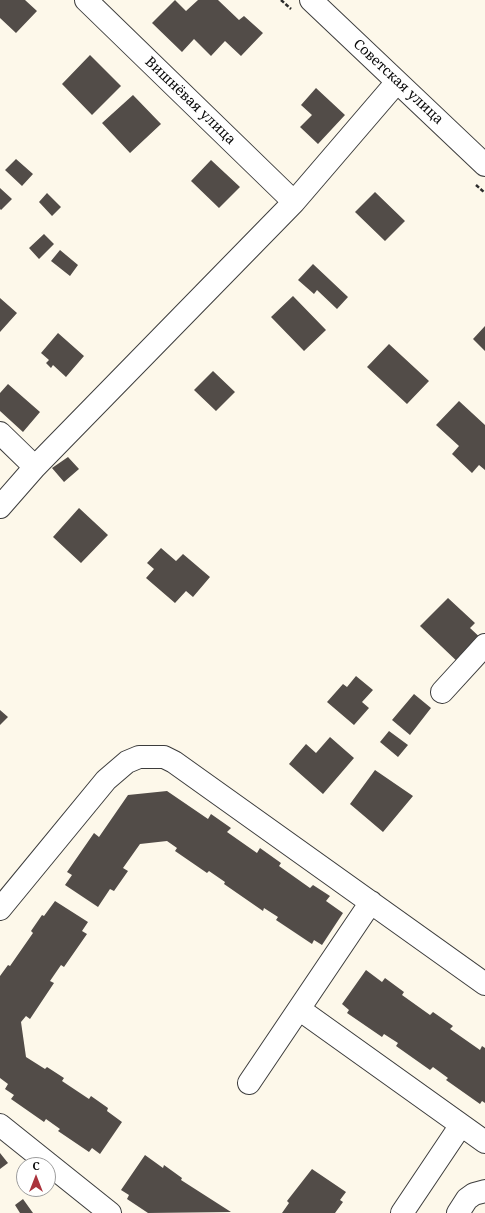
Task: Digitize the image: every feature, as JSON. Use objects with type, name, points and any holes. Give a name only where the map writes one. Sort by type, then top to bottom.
[{"type":"street","name":"Вишнёвая улица","points":[[86,0],[294,202]]},
{"type":"street","name":"Советская улица","points":[[311,0],[485,165]]},
{"type":"street","points":[[0,507],[35,467],[294,202],[397,82]]},
{"type":"street","points":[[0,433],[35,467]]},
{"type":"street","points":[[442,692],[485,645]]},
{"type":"street","points":[[0,909],[106,780],[127,762],[151,756],[164,758],[174,762],[485,984]]},
{"type":"street","points":[[249,1082],[371,902]]},
{"type":"street","points":[[299,1009],[485,1142]]},
{"type":"street","points":[[0,1125],[110,1213]]},
{"type":"street","points":[[402,1213],[461,1125]]},
{"type":"street","points":[[458,1213],[467,1199],[474,1194],[485,1192]]},
{"type":"building","points":[[0,0],[25,0],[37,11],[16,33],[0,18]]},
{"type":"building","points":[[175,0],[186,11],[198,0],[218,0],[239,20],[244,16],[263,33],[241,56],[225,41],[211,56],[194,39],[182,52],[152,23]]},
{"type":"building","points":[[90,55],[121,86],[92,115],[62,84]]},
{"type":"building","points":[[316,88],[345,115],[318,144],[300,127],[312,115],[301,105]]},
{"type":"building","points":[[133,95],[161,124],[130,153],[102,123]]},
{"type":"building","points":[[16,159],[33,174],[22,186],[5,170]]},
{"type":"building","points":[[211,160],[240,187],[219,208],[191,181]]},
{"type":"building","points":[[0,188],[12,199],[1,210],[0,209]]},
{"type":"building","points":[[375,192],[405,221],[385,241],[355,212]]},
{"type":"building","points":[[47,193],[61,207],[52,216],[39,202]]},
{"type":"building","points":[[44,234],[54,244],[39,259],[29,248]]},
{"type":"building","points":[[60,250],[78,265],[70,276],[51,261]]},
{"type":"building","points":[[313,264],[348,297],[337,309],[317,290],[314,294],[298,280]]},
{"type":"building","points":[[293,296],[326,330],[304,351],[271,317]]},
{"type":"building","points":[[0,298],[17,313],[0,332]]},
{"type":"building","points":[[485,326],[485,351],[473,339]]},
{"type":"building","points":[[58,333],[84,356],[66,377],[53,365],[51,368],[46,363],[49,360],[41,353]]},
{"type":"building","points":[[389,344],[429,381],[407,404],[367,367]]},
{"type":"building","points":[[213,371],[235,392],[216,411],[194,390]]},
{"type":"building","points":[[8,384],[40,412],[23,432],[0,411],[0,393]]},
{"type":"building","points":[[459,401],[485,425],[485,470],[479,465],[472,473],[452,454],[459,446],[436,425]]},
{"type":"building","points":[[68,457],[79,469],[64,482],[52,468]]},
{"type":"building","points":[[79,508],[108,535],[81,563],[53,537]]},
{"type":"building","points":[[161,548],[176,561],[183,554],[210,577],[193,597],[186,591],[175,603],[146,578],[154,569],[147,563]]},
{"type":"building","points":[[448,598],[475,623],[470,628],[485,642],[462,666],[420,626]]},
{"type":"building","points":[[356,676],[373,690],[362,702],[369,708],[354,725],[327,702],[343,684],[347,687]]},
{"type":"building","points":[[414,694],[431,708],[410,735],[392,720]]},
{"type":"building","points":[[0,710],[8,717],[0,725]]},
{"type":"building","points":[[389,731],[408,745],[398,757],[380,742]]},
{"type":"building","points":[[330,737],[354,758],[323,794],[289,764],[306,744],[316,753]]},
{"type":"building","points":[[375,770],[413,796],[383,832],[350,804]]},
{"type":"building","points":[[167,791],[208,819],[211,814],[231,828],[227,832],[257,853],[260,848],[281,863],[279,866],[310,888],[313,885],[330,896],[326,901],[343,913],[322,945],[314,940],[312,944],[276,920],[278,917],[264,908],[263,911],[224,884],[225,882],[209,871],[207,873],[175,851],[177,848],[167,841],[140,844],[123,868],[128,871],[114,891],[110,889],[98,907],[65,885],[72,875],[67,872],[94,833],[99,837],[128,795]]},
{"type":"building","points":[[55,901],[88,922],[82,931],[87,934],[64,967],[61,965],[50,981],[54,983],[30,1019],[26,1016],[21,1022],[26,1057],[45,1069],[47,1067],[64,1078],[62,1081],[89,1099],[91,1096],[108,1108],[107,1111],[122,1122],[100,1154],[92,1148],[89,1152],[58,1131],[60,1129],[46,1119],[44,1122],[11,1099],[14,1095],[5,1089],[8,1084],[0,1078],[0,976],[8,965],[10,966],[33,933],[31,931],[42,915],[44,916]]},
{"type":"building","points":[[366,970],[382,982],[385,978],[404,992],[402,995],[430,1015],[433,1012],[453,1026],[450,1029],[480,1050],[482,1046],[485,1048],[485,1103],[482,1101],[480,1104],[446,1080],[448,1078],[433,1067],[430,1070],[396,1046],[398,1043],[384,1034],[382,1037],[347,1013],[349,1010],[342,1004]]},
{"type":"building","points":[[0,1153],[8,1163],[0,1169]]},
{"type":"building","points":[[145,1155],[163,1168],[164,1165],[182,1178],[181,1180],[231,1212],[148,1213],[127,1199],[129,1195],[121,1190]]},
{"type":"building","points":[[312,1169],[346,1192],[340,1200],[343,1202],[335,1213],[282,1213],[289,1203],[287,1201]]},
{"type":"building","points":[[23,1199],[33,1213],[20,1213],[15,1205]]}]
